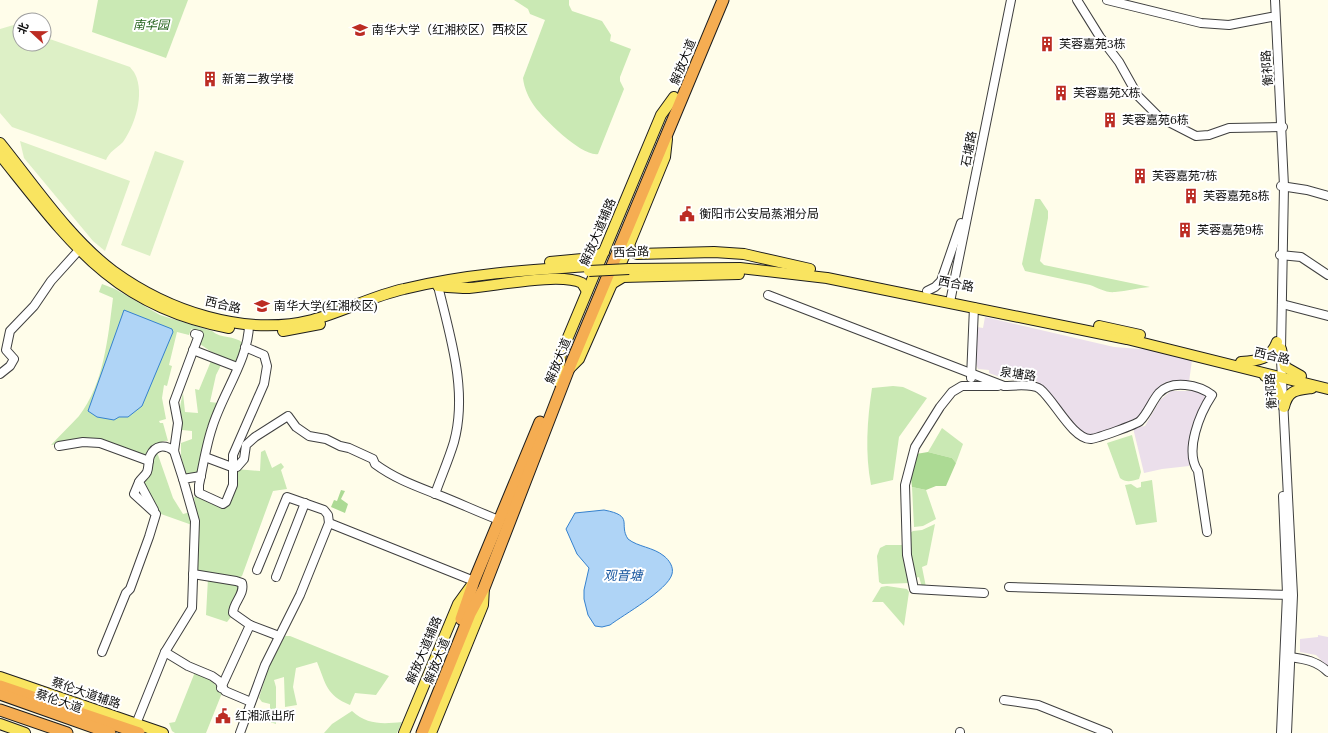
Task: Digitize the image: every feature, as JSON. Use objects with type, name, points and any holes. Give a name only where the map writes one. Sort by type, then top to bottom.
[{"type":"highway","name":"解放大道","points":[[422,733],[467,612],[474,581],[715,0]]},
{"type":"highway","name":"解放大道","points":[[414,733],[467,612],[484,588],[568,371],[723,0]]},
{"type":"highway","points":[[0,686],[137,728]]},
{"type":"highway","name":"蔡伦大道","points":[[0,694],[110,733]]},
{"type":"highway","points":[[0,710],[67,733]]},
{"type":"highway","points":[[0,718],[44,733]]},
{"type":"main road","name":"解放大道辅路","points":[[557,381],[561,354],[587,291],[661,115],[674,98]]},
{"type":"main road","points":[[568,371],[579,359],[629,245],[665,157],[667,135]]},
{"type":"main road","name":"西合路","points":[[0,144],[66,224],[85,245],[113,270],[150,294],[173,305],[249,327]]},
{"type":"main road","name":"西合路","points":[[0,155],[79,250],[108,276],[127,290],[169,311],[217,326],[249,327],[283,325],[310,320],[394,291],[490,277],[589,268],[741,264],[810,270],[927,291],[974,307],[1127,339],[1256,372],[1301,376],[1326,386]]},
{"type":"main road","points":[[629,245],[631,251],[637,254],[714,252],[744,254],[810,270]]},
{"type":"main road","points":[[438,284],[450,275],[494,266],[593,258],[604,252]]},
{"type":"main road","name":"西合路","points":[[629,267],[765,269],[862,284],[1126,332],[1241,362],[1280,375],[1326,386]]},
{"type":"main road","points":[[613,283],[624,277],[788,272]]},
{"type":"main road","points":[[438,284],[468,288],[552,280],[571,280],[582,283],[587,291]]},
{"type":"main road","points":[[1241,362],[1262,359],[1279,345],[1285,367],[1301,376]]},
{"type":"main road","points":[[1256,372],[1270,378],[1279,395]]},
{"type":"main road","points":[[1284,407],[1290,393],[1326,386]]},
{"type":"main road","name":"解放大道辅路","points":[[404,733],[458,604],[474,581]]},
{"type":"main road","points":[[430,733],[483,605],[484,588]]},
{"type":"main road","name":"蔡伦大道辅路","points":[[0,677],[137,728],[163,733]]},
{"type":"main road","points":[[0,724],[24,733]]},
{"type":"street","name":"石塘路","points":[[948,299],[961,223],[1006,0]]},
{"type":"street","name":"石塘路","points":[[948,299],[1011,0]]},
{"type":"street","points":[[1077,0],[1100,37],[1119,62],[1138,96],[1159,117],[1196,136],[1209,135],[1229,128],[1281,127]]},
{"type":"street","points":[[1107,0],[1202,23],[1229,24],[1271,17]]},
{"type":"street","name":"衡祁路","points":[[1270,0],[1281,127]]},
{"type":"street","name":"衡祁路","points":[[1276,0],[1282,186],[1282,304],[1279,345]]},
{"type":"street","points":[[1282,186],[1328,196]]},
{"type":"street","points":[[927,291],[935,287],[941,281],[961,223]]},
{"type":"street","points":[[0,374],[10,366],[14,359],[6,350],[10,331],[34,306],[51,281],[79,250]]},
{"type":"street","points":[[1282,255],[1302,254],[1328,272]]},
{"type":"street","points":[[1282,255],[1301,257],[1328,275]]},
{"type":"street","name":"衡祁路","points":[[1281,733],[1290,594],[1279,395],[1282,255]]},
{"type":"street","points":[[435,494],[454,442],[458,397],[452,344],[438,284]]},
{"type":"street","name":"泉塘路","points":[[768,295],[1004,386],[1028,386],[1040,388],[1079,435],[1091,439],[1140,421],[1159,393],[1168,386],[1188,385],[1205,389],[1212,395],[1201,413],[1195,435],[1192,455],[1193,464],[1198,471],[1207,532]]},
{"type":"street","points":[[1282,304],[1328,316]]},
{"type":"street","points":[[971,386],[974,307]]},
{"type":"street","points":[[245,347],[264,355],[266,373],[264,384],[233,455],[234,485],[225,504],[199,493],[201,476],[212,427],[237,366],[245,347],[249,339],[249,327]]},
{"type":"street","points":[[137,728],[165,652],[192,608],[195,521],[174,451],[178,423],[174,402],[199,335],[195,334]]},
{"type":"street","points":[[193,350],[237,366]]},
{"type":"street","name":"衡祁路","points":[[1280,375],[1284,407],[1290,594],[1290,658],[1287,733]]},
{"type":"street","points":[[984,593],[914,589],[907,555],[905,485],[915,447],[936,413],[952,392],[962,386],[1004,386]]},
{"type":"street","points":[[205,457],[237,467],[244,459],[246,445],[288,416],[296,427],[309,436],[326,438],[340,446],[350,448],[373,459],[375,464],[391,476],[416,488],[435,494],[499,520]]},
{"type":"street","points":[[58,446],[83,442],[100,443],[149,461]]},
{"type":"street","points":[[102,652],[126,593],[130,589],[156,514],[134,494],[139,482],[147,472],[150,456],[159,446],[170,448],[174,451]]},
{"type":"street","points":[[183,479],[201,476]]},
{"type":"street","points":[[240,733],[264,666],[300,595],[329,523],[328,515],[324,510],[287,497],[257,570]]},
{"type":"street","points":[[276,578],[305,503]]},
{"type":"street","points":[[329,523],[474,581]]},
{"type":"street","points":[[193,574],[242,583],[242,592],[235,605],[233,613],[250,625],[279,636]]},
{"type":"street","points":[[1009,587],[1290,594]]},
{"type":"street","points":[[222,688],[250,625]]},
{"type":"street","points":[[165,652],[188,666],[212,676],[218,681],[222,688],[251,702]]},
{"type":"street","points":[[1290,658],[1308,659],[1328,672]]},
{"type":"street","points":[[1004,700],[1038,705],[1108,733]]},
{"type":"shaded area","points":[[985,317],[1114,347],[1154,350],[1192,360],[1189,382],[1166,382],[1160,387],[1141,415],[1136,419],[1089,437],[1079,432],[1046,388],[1036,381],[1005,379],[989,373],[989,370],[978,369],[976,364],[977,327],[983,328]]},
{"type":"shaded area","points":[[1171,391],[1203,391],[1208,397],[1191,441],[1189,466],[1144,473],[1133,428],[1145,426],[1160,400]]},
{"type":"shaded area","points":[[1318,635],[1328,637],[1328,667],[1316,655],[1300,652],[1300,639],[1318,637]]},
{"type":"green space","name":"南华园","points":[[98,0],[188,0],[166,58],[92,32]]},
{"type":"green space","points":[[514,0],[569,0],[569,5],[572,11],[602,21],[611,35],[610,41],[631,49],[620,77],[620,81],[624,89],[598,154],[583,150],[573,144],[540,113],[531,100],[523,78],[545,20],[530,14],[528,9]]},
{"type":"green space","points":[[12,25],[12,52],[52,52],[52,40],[130,67],[138,82],[139,91],[139,100],[135,118],[123,142],[111,152],[106,160],[12,127],[0,113],[0,29]]},
{"type":"green space","points":[[20,141],[130,181],[105,251],[93,241],[24,158]]},
{"type":"green space","points":[[155,151],[184,161],[150,256],[121,245]]},
{"type":"green space","points":[[1035,199],[1040,199],[1048,211],[1040,261],[1044,265],[1150,287],[1119,292],[1108,292],[1090,285],[1025,271],[1022,264]]},
{"type":"green space","points":[[102,284],[115,289],[160,315],[212,331],[219,335],[236,339],[243,343],[235,363],[210,351],[200,344],[203,333],[191,329],[189,335],[177,332],[169,365],[172,366],[167,386],[164,385],[162,398],[166,419],[159,421],[160,423],[163,423],[168,441],[159,443],[153,448],[147,457],[83,440],[51,445],[79,416],[94,390],[104,360],[113,298],[99,292]]},
{"type":"green space","points":[[211,361],[222,363],[216,375],[210,402],[218,403],[199,472],[186,474],[181,456],[181,443],[192,439],[192,431],[182,430],[180,425],[180,412],[183,393],[185,412],[198,413],[195,389],[199,390]]},
{"type":"green space","points":[[893,386],[903,387],[927,398],[899,437],[893,480],[871,485],[867,437],[872,388]]},
{"type":"green space","points":[[942,428],[963,444],[956,463],[952,458],[928,452]]},
{"type":"green space","points":[[1132,435],[1141,472],[1139,479],[1127,481],[1120,478],[1107,443]]},
{"type":"green space","points":[[156,449],[163,450],[157,452],[173,498],[183,514],[191,512],[192,525],[161,514],[142,486]]},
{"type":"green space","points":[[265,450],[272,468],[281,463],[284,467],[281,470],[287,489],[273,491],[242,576],[236,579],[199,572],[196,569],[197,518],[194,497],[200,496],[227,505],[235,491],[236,469],[260,471],[261,452]]},
{"type":"green space","points":[[928,452],[952,458],[956,463],[946,486],[936,486],[926,490],[912,487],[911,478],[916,454]]},
{"type":"green space","points":[[1152,480],[1157,522],[1136,525],[1125,485],[1131,484],[1137,488],[1141,487],[1141,482]]},
{"type":"green space","points":[[912,487],[926,490],[936,519],[923,526],[914,527]]},
{"type":"green space","points":[[341,490],[345,491],[341,499],[348,504],[345,513],[331,507],[334,500],[337,501]]},
{"type":"green space","points":[[935,524],[927,565],[922,567],[926,587],[922,587],[919,577],[915,578],[911,562],[910,533],[913,531],[922,530]]},
{"type":"green space","points":[[886,545],[905,545],[910,583],[882,584],[879,582],[877,556],[880,548]]},
{"type":"green space","points":[[208,578],[234,582],[240,587],[231,617],[227,622],[206,615]]},
{"type":"green space","points":[[887,586],[907,589],[909,592],[904,626],[883,602],[872,602],[881,587]]},
{"type":"green space","points":[[285,636],[290,636],[389,676],[376,695],[355,693],[350,705],[331,693],[325,683],[317,662],[296,668],[293,687],[297,705],[285,707],[284,677],[274,680],[276,687],[276,724],[270,722],[270,704],[262,702],[259,698],[269,666]]},
{"type":"green space","points":[[195,672],[212,681],[222,693],[206,733],[175,733],[172,731],[169,723],[175,722]]},
{"type":"green space","points":[[352,711],[363,719],[369,721],[382,723],[402,722],[397,733],[324,733],[332,724]]},
{"type":"water","points":[[124,310],[172,329],[173,332],[142,406],[128,417],[119,417],[114,420],[97,417],[88,411]]},
{"type":"water","name":"观音塘","points":[[604,510],[614,512],[623,518],[625,534],[628,539],[664,556],[671,564],[672,574],[669,580],[654,595],[610,625],[602,627],[595,626],[588,615],[584,599],[584,590],[589,568],[577,554],[566,529],[575,513]]},
{"type":"place","name":"南华大学（红湘校区）西校区","points":[[360,30]]},
{"type":"place","name":"芙蓉嘉苑3栋","points":[[1047,44]]},
{"type":"place","name":"新第二教学楼","points":[[210,79]]},
{"type":"place","name":"芙蓉嘉苑X栋","points":[[1061,93]]},
{"type":"place","name":"芙蓉嘉苑6栋","points":[[1110,120]]},
{"type":"place","name":"芙蓉嘉苑7栋","points":[[1140,176]]},
{"type":"place","name":"芙蓉嘉苑8栋","points":[[1191,196]]},
{"type":"place","name":"衡阳市公安局蒸湘分局","points":[[687,214]]},
{"type":"place","name":"芙蓉嘉苑9栋","points":[[1185,230]]},
{"type":"place","name":"南华大学(红湘校区)","points":[[262,306]]},
{"type":"place","name":"红湘派出所","points":[[223,716]]}]
